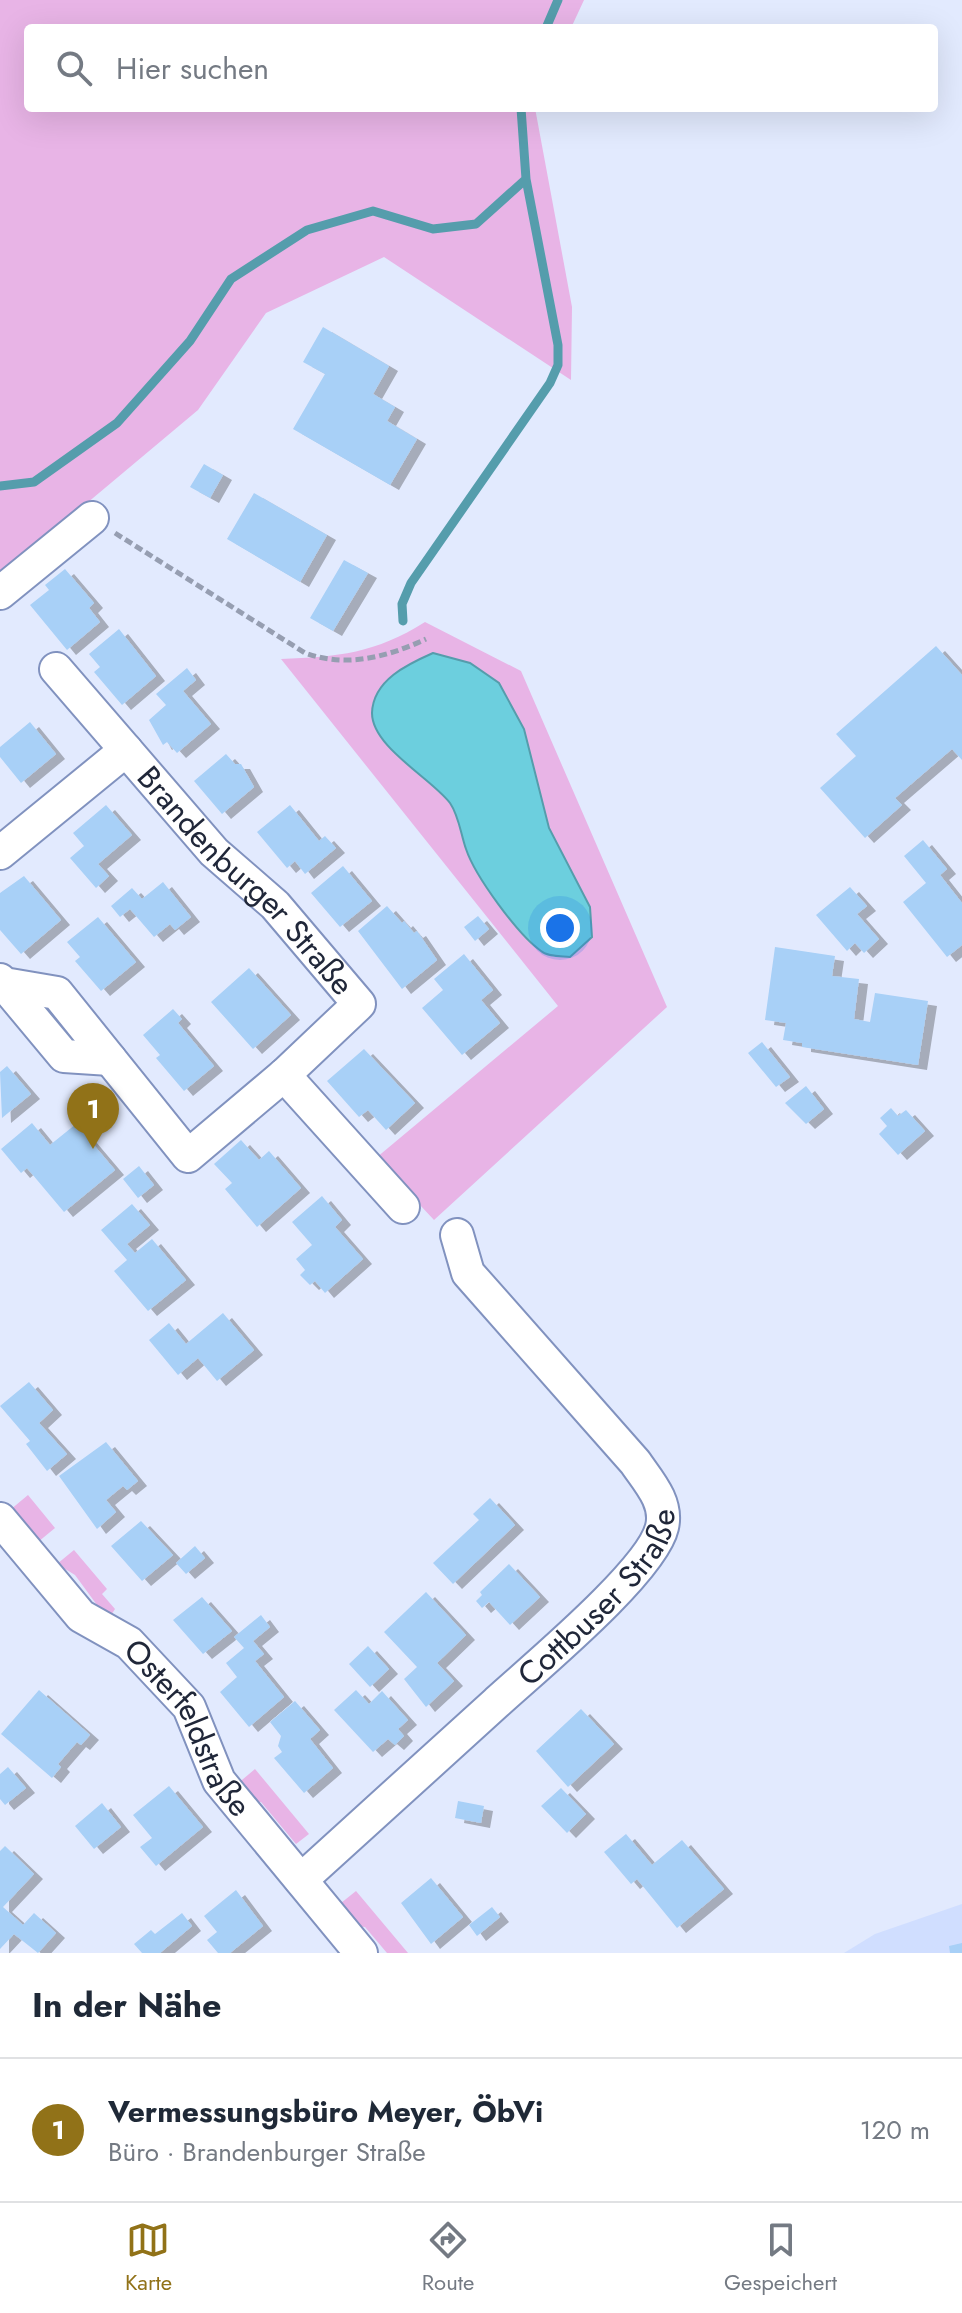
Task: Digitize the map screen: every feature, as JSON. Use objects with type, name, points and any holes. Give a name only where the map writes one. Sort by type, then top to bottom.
[{"type":"street","points":[[0,593],[92,518]]},
{"type":"street","name":"Brandenburger Straße","points":[[2,982],[57,993],[188,1156],[284,1075],[359,1004],[275,905],[214,852],[56,669]]},
{"type":"street","name":"Brandenburger Straße","points":[[0,853],[126,750]]},
{"type":"street","points":[[284,1075],[403,1207]]},
{"type":"street","name":"Cottbuser Straße","points":[[301,1880],[598,1610],[650,1553],[662,1528],[663,1507],[635,1462],[468,1273],[457,1235]]},
{"type":"street","name":"Osterfeldstraße","points":[[0,1519],[81,1616],[129,1643],[189,1707],[219,1781],[361,1953]]},
{"type":"path","points":[[92,518],[305,653],[326,661],[352,661],[392,653],[426,639]]},
{"type":"shaded area","points":[[0,0],[584,0],[573,24],[24,24],[24,112],[536,112],[572,307],[571,380],[384,257],[266,313],[198,410],[0,576]]},
{"type":"shaded area","points":[[425,622],[521,671],[667,1007],[434,1220],[376,1158],[558,1006],[281,659],[321,657],[373,647]]},
{"type":"shaded area","points":[[28,1495],[55,1528],[38,1542],[10,1510]]},
{"type":"shaded area","points":[[74,1550],[107,1589],[102,1594],[115,1609],[108,1620],[75,1575],[57,1564]]},
{"type":"shaded area","points":[[255,1769],[309,1834],[296,1844],[261,1802],[256,1802],[236,1785]]},
{"type":"shaded area","points":[[356,1891],[408,1953],[387,1953],[365,1927],[352,1926],[336,1907]]},
{"type":"shaded area","points":[[962,1904],[962,1953],[844,1953],[875,1934]]},
{"type":"water","points":[[433,653],[470,663],[499,683],[524,729],[549,828],[590,907],[592,937],[570,957],[544,953],[510,919],[471,860],[450,803],[392,750],[375,726],[372,713],[374,701],[385,682],[403,668]]},
{"type":"building","points":[[323,327],[389,366],[373,394],[395,407],[387,421],[417,439],[390,485],[293,429],[325,374],[303,362]]},
{"type":"building","points":[[204,464],[223,475],[210,498],[190,487]]},
{"type":"building","points":[[254,493],[327,535],[300,582],[227,539]]},
{"type":"building","points":[[344,560],[368,573],[333,631],[310,618]]},
{"type":"building","points":[[65,569],[94,603],[89,608],[100,622],[67,650],[30,605],[49,590],[45,585]]},
{"type":"building","points":[[119,629],[156,676],[122,705],[94,672],[100,667],[89,654]]},
{"type":"building","points":[[936,646],[962,675],[962,760],[952,749],[895,798],[902,805],[865,838],[820,788],[856,756],[836,734]]},
{"type":"building","points":[[187,668],[196,680],[183,691],[211,724],[177,753],[167,742],[163,745],[149,720],[166,705],[156,694]]},
{"type":"building","points":[[30,722],[56,754],[21,783],[0,757],[0,747]]},
{"type":"building","points":[[226,754],[235,764],[241,764],[254,787],[222,814],[194,781]]},
{"type":"building","points":[[106,805],[132,835],[98,864],[109,876],[96,888],[70,858],[84,846],[73,833]]},
{"type":"building","points":[[290,805],[319,841],[325,836],[336,848],[305,874],[295,861],[287,868],[257,832]]},
{"type":"building","points":[[923,840],[947,869],[940,875],[962,903],[962,945],[947,957],[903,902],[926,883],[904,856]]},
{"type":"building","points":[[343,866],[372,901],[340,927],[311,893]]},
{"type":"building","points":[[24,876],[61,920],[21,954],[0,930],[0,893]]},
{"type":"building","points":[[163,882],[191,917],[175,930],[170,924],[154,937],[130,909],[120,917],[111,906],[132,888],[142,899]]},
{"type":"building","points":[[850,887],[867,906],[857,914],[879,939],[864,953],[855,943],[847,951],[816,915]]},
{"type":"building","points":[[387,906],[414,933],[417,931],[437,960],[402,989],[358,931]]},
{"type":"building","points":[[478,916],[489,929],[475,941],[464,927]]},
{"type":"building","points":[[98,917],[136,962],[101,991],[75,961],[80,957],[67,942]]},
{"type":"building","points":[[775,947],[835,956],[832,976],[859,979],[854,1019],[870,1022],[875,993],[928,1001],[918,1065],[802,1047],[802,1043],[783,1040],[786,1023],[765,1020]]},
{"type":"building","points":[[464,954],[493,990],[481,1000],[500,1023],[462,1055],[422,1008],[443,990],[434,979]]},
{"type":"building","points":[[249,968],[291,1015],[253,1049],[211,1002]]},
{"type":"building","points":[[173,1009],[182,1019],[178,1023],[214,1066],[184,1091],[156,1058],[160,1055],[143,1035]]},
{"type":"building","points":[[762,1042],[790,1077],[776,1087],[748,1053]]},
{"type":"building","points":[[364,1049],[415,1103],[386,1130],[368,1110],[359,1117],[327,1081]]},
{"type":"building","points":[[7,1066],[31,1094],[2,1118],[0,1072]]},
{"type":"building","points":[[806,1086],[824,1109],[806,1124],[785,1103]]},
{"type":"building","points":[[891,1108],[898,1116],[906,1110],[925,1131],[898,1155],[879,1134],[887,1126],[880,1118]]},
{"type":"building","points":[[32,1123],[50,1145],[76,1124],[115,1170],[64,1212],[27,1168],[21,1173],[1,1149]]},
{"type":"building","points":[[241,1140],[259,1160],[269,1151],[301,1188],[257,1227],[225,1189],[232,1183],[214,1164]]},
{"type":"building","points":[[139,1166],[154,1185],[138,1198],[123,1179]]},
{"type":"building","points":[[322,1196],[342,1220],[335,1227],[363,1259],[325,1293],[315,1281],[310,1285],[300,1275],[305,1270],[296,1259],[312,1245],[292,1222]]},
{"type":"building","points":[[132,1204],[150,1225],[127,1244],[135,1253],[152,1239],[186,1280],[148,1311],[114,1271],[127,1260],[101,1230]]},
{"type":"building","points":[[223,1313],[254,1350],[217,1381],[198,1358],[178,1375],[149,1340],[169,1323],[186,1344]]},
{"type":"building","points":[[29,1382],[53,1410],[39,1423],[67,1454],[47,1471],[26,1444],[30,1441],[0,1406]]},
{"type":"building","points":[[106,1442],[138,1481],[127,1490],[123,1486],[106,1500],[116,1512],[97,1529],[59,1476]]},
{"type":"building","points":[[490,1498],[515,1525],[453,1584],[433,1563],[479,1520],[473,1514]]},
{"type":"building","points":[[141,1521],[173,1555],[142,1581],[111,1546]]},
{"type":"building","points":[[195,1546],[205,1558],[186,1574],[176,1563]]},
{"type":"building","points":[[509,1564],[540,1597],[510,1625],[489,1602],[482,1608],[476,1601],[482,1595],[480,1592]]},
{"type":"building","points":[[426,1592],[466,1635],[437,1663],[454,1681],[426,1707],[404,1679],[417,1667],[384,1632]]},
{"type":"building","points":[[202,1597],[232,1631],[203,1654],[173,1620]]},
{"type":"building","points":[[261,1615],[270,1627],[253,1641],[264,1654],[255,1661],[284,1697],[249,1727],[220,1692],[237,1677],[226,1663],[244,1648],[234,1637]]},
{"type":"building","points":[[368,1646],[389,1669],[370,1687],[349,1664]]},
{"type":"building","points":[[39,1690],[90,1735],[81,1745],[77,1742],[58,1764],[61,1767],[52,1778],[1,1734]]},
{"type":"building","points":[[356,1690],[369,1704],[382,1691],[408,1720],[398,1729],[404,1736],[395,1745],[388,1739],[373,1752],[334,1710]]},
{"type":"building","points":[[295,1701],[320,1730],[310,1739],[333,1768],[304,1793],[274,1758],[282,1752],[278,1746],[281,1736],[270,1722]]},
{"type":"building","points":[[581,1709],[614,1744],[568,1787],[536,1751]]},
{"type":"building","points":[[8,1767],[26,1788],[5,1805],[0,1799],[0,1774]]},
{"type":"building","points":[[169,1786],[203,1827],[156,1866],[140,1847],[152,1838],[133,1815]]},
{"type":"building","points":[[561,1788],[586,1814],[567,1833],[541,1806]]},
{"type":"building","points":[[458,1801],[484,1806],[481,1823],[455,1818]]},
{"type":"building","points":[[102,1803],[121,1827],[94,1849],[75,1826]]},
{"type":"building","points":[[626,1834],[652,1865],[682,1840],[724,1889],[677,1928],[637,1879],[631,1884],[604,1852]]},
{"type":"building","points":[[5,1846],[34,1874],[3,1907],[23,1925],[34,1913],[56,1933],[38,1953],[14,1934],[0,1949],[0,1851]]},
{"type":"building","points":[[431,1878],[463,1917],[431,1944],[401,1903]]},
{"type":"building","points":[[236,1890],[263,1926],[230,1953],[218,1953],[207,1940],[217,1932],[204,1916]]},
{"type":"building","points":[[492,1907],[500,1917],[477,1936],[469,1925]]},
{"type":"building","points":[[182,1913],[192,1926],[160,1953],[142,1953],[134,1944],[151,1930],[155,1934]]},
{"type":"building","points":[[962,1943],[962,1953],[950,1953],[949,1946]]},
{"type":"waterway","points":[[548,24],[558,0]]},
{"type":"waterway","points":[[0,486],[34,482],[117,423],[190,341],[231,279],[307,230],[373,211],[433,229],[476,224],[526,179],[521,112]]},
{"type":"waterway","points":[[403,621],[402,604],[411,583],[550,383],[558,365],[558,345],[526,179]]},
{"type":"place","name":"Vermessungsbüro Meyer, ÖbVi","points":[[93,1149]]}]
